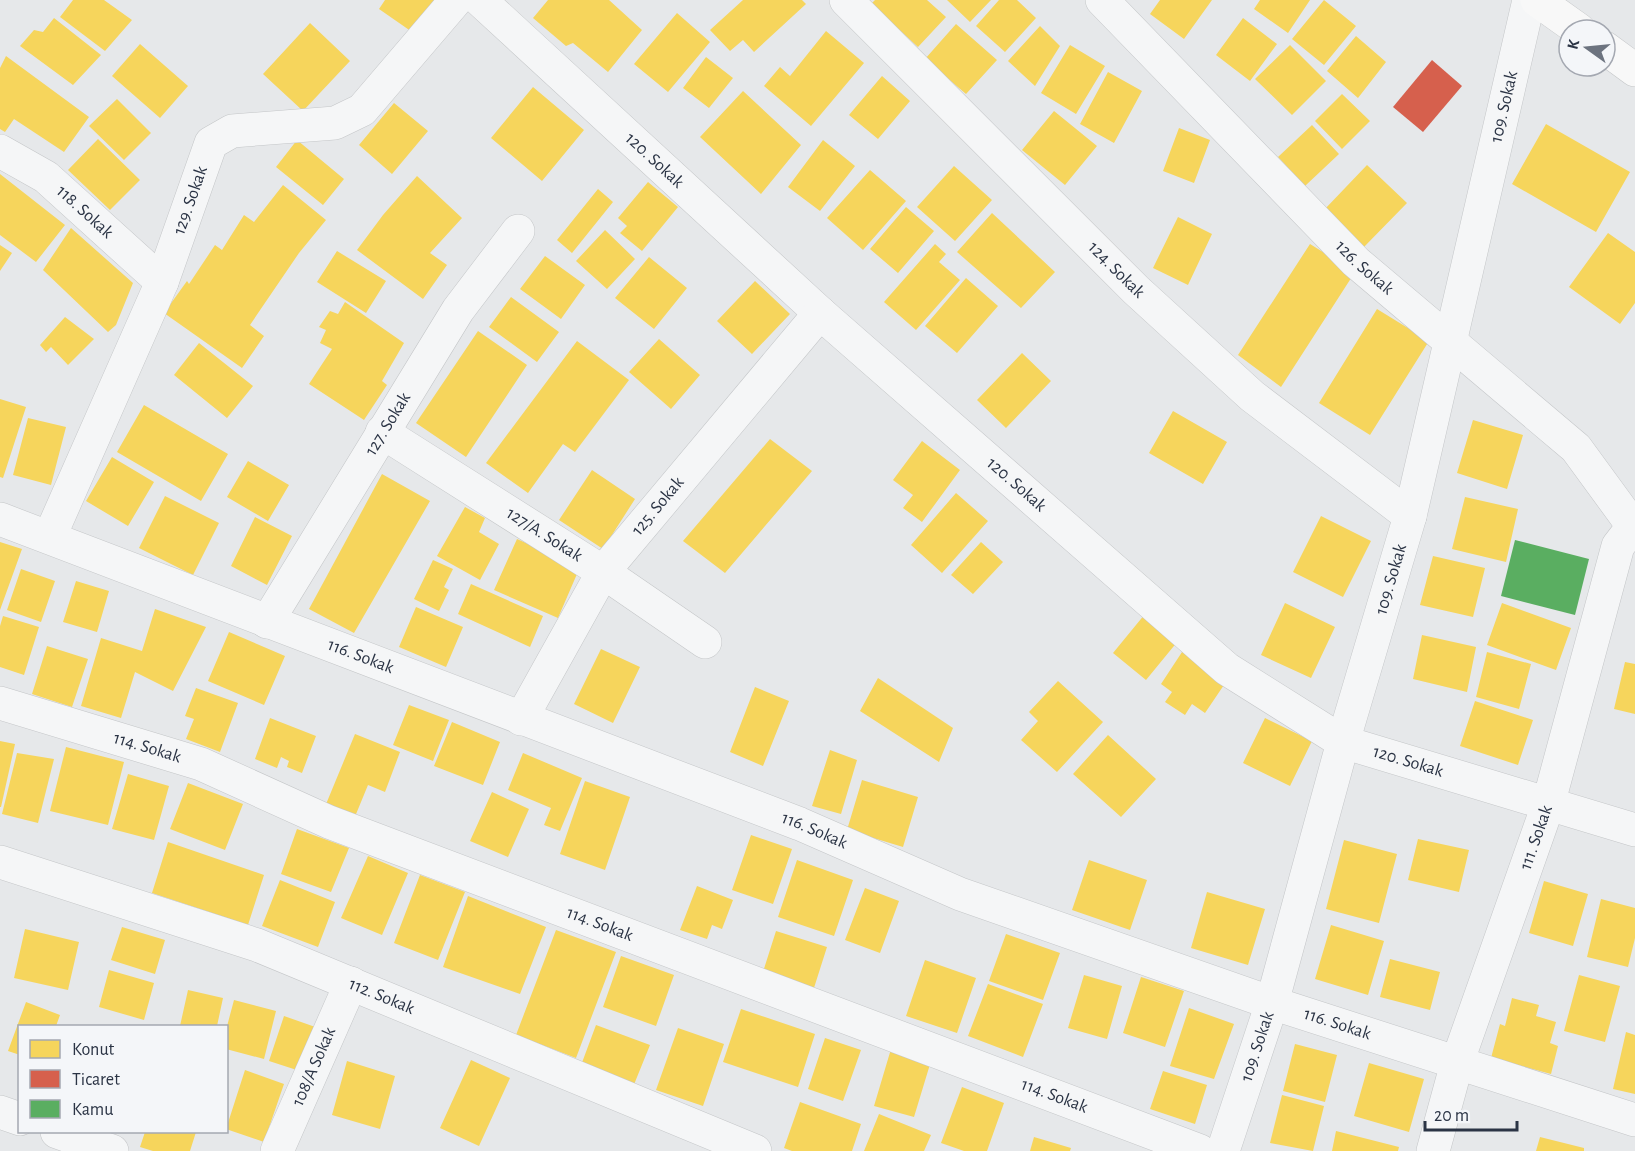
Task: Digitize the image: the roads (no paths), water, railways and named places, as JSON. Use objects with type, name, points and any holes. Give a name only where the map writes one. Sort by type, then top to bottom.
[{"type":"main road","points":[[1537,0],[1562,18]]},
{"type":"main road","points":[[1617,57],[1635,70]]},
{"type":"street","name":"129. Sokak","points":[[50,536],[162,282],[211,143],[232,131],[335,123],[362,110],[456,0]]},
{"type":"street","name":"120. Sokak","points":[[480,0],[820,313],[1227,669],[1342,742],[1635,830]]},
{"type":"street","name":"124. Sokak","points":[[846,0],[1136,290],[1252,396],[1410,516]]},
{"type":"street","name":"126. Sokak","points":[[1102,0],[1356,262],[1576,448],[1634,525]]},
{"type":"street","name":"109. Sokak","points":[[1223,1151],[1272,1003],[1342,742],[1410,516],[1528,0]]},
{"type":"street","name":"118. Sokak","points":[[0,151],[46,177],[162,282]]},
{"type":"street","name":"127. Sokak","points":[[267,622],[458,310],[518,231]]},
{"type":"street","name":"125. Sokak","points":[[521,719],[603,572],[820,313]]},
{"type":"street","name":"127/A. Sokak","points":[[382,432],[603,572],[705,642]]},
{"type":"street","name":"116. Sokak","points":[[0,519],[50,536],[267,622],[800,825],[960,894],[1272,1003],[1635,1120]]},
{"type":"street","name":"111. Sokak","points":[[1433,1151],[1457,1063],[1548,805],[1618,546],[1634,525]]},
{"type":"street","name":"114. Sokak","points":[[0,702],[201,764],[340,826],[1200,1151]]},
{"type":"street","name":"112. Sokak","points":[[0,862],[257,945],[755,1151]]},
{"type":"street","name":"108/A Sokak","points":[[277,1151],[351,983]]},
{"type":"street","points":[[0,1112],[18,1118]]},
{"type":"street","points":[[62,1133],[104,1150]]}]
